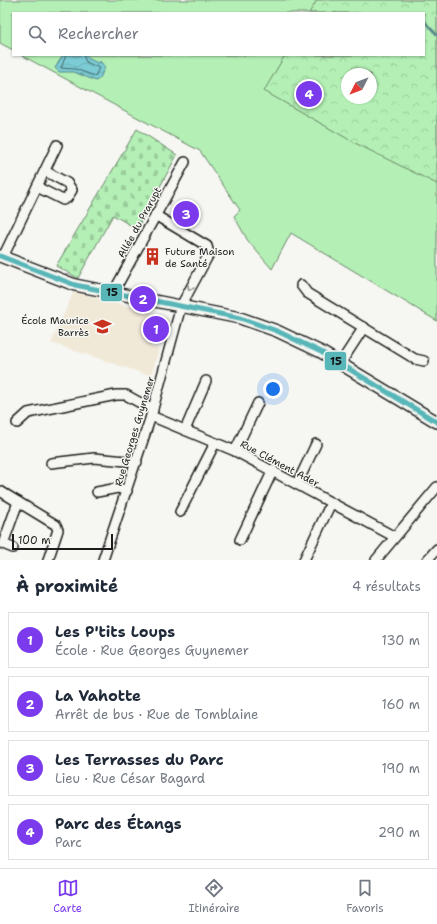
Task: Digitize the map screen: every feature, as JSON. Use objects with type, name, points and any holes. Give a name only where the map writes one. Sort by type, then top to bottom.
[{"type":"main road","points":[[2,257],[75,285],[180,306],[258,324],[290,336],[437,422]]},
{"type":"street","points":[[2,257],[57,145]]},
{"type":"street","name":"Allée du Prarupt","points":[[113,293],[154,215],[185,162]]},
{"type":"street","points":[[37,187],[63,200],[68,198],[72,190],[67,183],[45,171]]},
{"type":"street","name":"Rue Georges Guynemer","points":[[103,560],[137,462],[152,413],[180,306],[209,254],[210,249],[154,215]]},
{"type":"street","points":[[302,285],[307,293],[415,359],[424,361]]},
{"type":"street","points":[[340,364],[364,327]]},
{"type":"street","points":[[185,430],[206,381]]},
{"type":"street","name":"Rue Clément Ader","points":[[17,423],[28,413],[116,395],[126,395],[152,413],[185,430],[235,451],[273,470],[395,537]]},
{"type":"street","points":[[235,451],[258,404]]},
{"type":"street","points":[[180,512],[216,443]]},
{"type":"street","points":[[297,484],[316,444]]},
{"type":"street","points":[[51,463],[94,458],[137,462]]},
{"type":"street","points":[[240,540],[273,470]]},
{"type":"street","points":[[376,560],[437,486]]},
{"type":"street","points":[[96,492],[118,488],[126,491]]},
{"type":"street","points":[[0,491],[56,525],[58,530],[48,560]]},
{"type":"street","points":[[13,548],[3,544],[18,502]]},
{"type":"street","points":[[304,560],[331,503]]},
{"type":"street","points":[[427,560],[437,548]]},
{"type":"shaded area","name":"École Maurice Barrès","points":[[74,291],[169,318],[164,343],[152,340],[151,347],[159,349],[151,376],[51,343]]},
{"type":"green space","points":[[0,0],[437,0],[437,321],[291,233],[272,269],[248,241],[234,216],[240,210],[200,151],[23,56],[425,56],[425,12],[12,12],[12,49],[0,43]]},
{"type":"green space","points":[[317,0],[437,0],[437,184],[355,143],[264,91],[284,56],[425,56],[425,12],[310,12]]},
{"type":"green space","points":[[137,129],[177,155],[137,229],[113,215],[78,278],[56,266]]},
{"type":"water","points":[[62,56],[88,56],[89,59],[98,63],[100,61],[105,67],[100,78],[96,81],[74,72],[59,72],[55,68]]},
{"type":"waterway","points":[[425,22],[437,35]]},
{"type":"transit line","name":"15","points":[[0,256],[75,285],[240,318],[277,331],[321,352],[437,422]]},
{"type":"place","name":"Parc des Étangs","points":[[309,94]]},
{"type":"place","name":"Les Terrasses du Parc","points":[[186,214]]},
{"type":"place","name":"Future Maison de Santé","points":[[152,257]]},
{"type":"place","name":"La Vahotte","points":[[143,299]]},
{"type":"place","name":"École Maurice Barrès","points":[[102,326]]},
{"type":"place","name":"Les P'tits Loups","points":[[156,329]]}]
